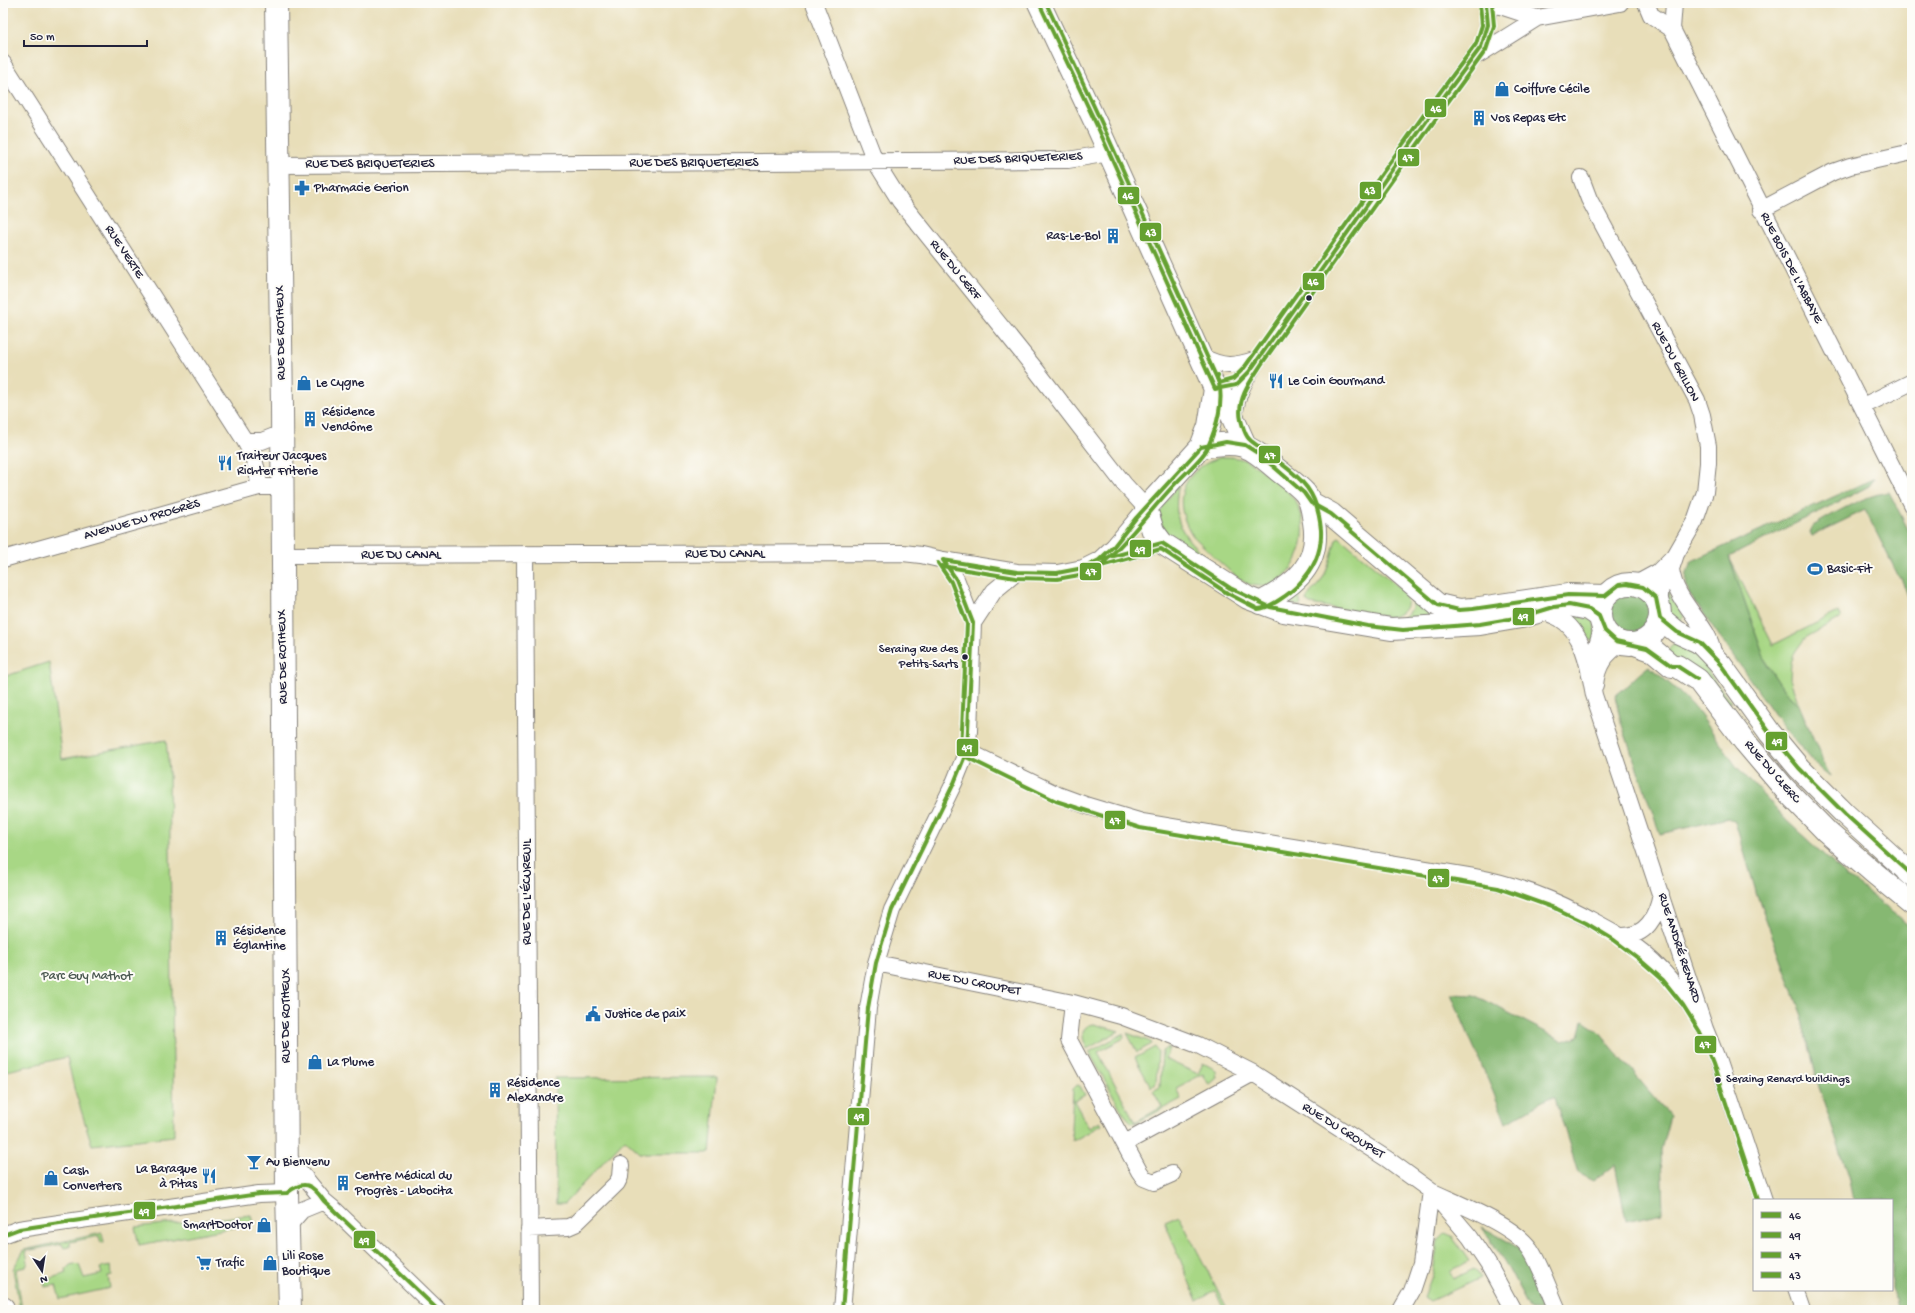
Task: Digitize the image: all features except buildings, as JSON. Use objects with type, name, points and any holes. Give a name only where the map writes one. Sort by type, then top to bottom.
[{"type":"street","name":"RUE DE ROTHEUX","points":[[276,3],[282,433],[287,1193],[290,1310]]},
{"type":"street","name":"RUE DU CERF","points":[[814,3],[875,161],[900,201],[1032,364],[1124,484],[1146,508]]},
{"type":"street","points":[[1040,3],[1245,445]]},
{"type":"street","points":[[1234,419],[1236,402],[1244,381],[1258,359],[1440,102],[1473,58],[1486,37],[1488,18],[1486,3],[1537,18]]},
{"type":"street","points":[[1473,58],[1537,18],[1620,3]]},
{"type":"street","points":[[1646,3],[1651,15],[1672,29],[1674,3]]},
{"type":"street","name":"RUE BOIS DE L'ABBAYE","points":[[1672,29],[1761,210],[1863,406],[1912,506]]},
{"type":"street","name":"RUE VERTE","points":[[3,63],[245,441],[254,456],[258,472],[259,487]]},
{"type":"street","points":[[1761,210],[1833,172],[1850,166],[1912,152]]},
{"type":"street","name":"RUE DES BRIQUETERIES","points":[[278,165],[1068,160],[1109,153]]},
{"type":"street","name":"RUE DU GRILLON","points":[[1581,178],[1589,199],[1691,388],[1702,415],[1706,430],[1708,463],[1705,492],[1695,521],[1676,554],[1671,569],[1661,586],[1660,611]]},
{"type":"street","points":[[1211,372],[1258,359]]},
{"type":"street","points":[[1211,372],[1233,387],[1244,381]]},
{"type":"street","points":[[1099,560],[1114,546],[1201,447],[1209,426],[1211,372]]},
{"type":"street","points":[[1863,406],[1912,382]]},
{"type":"street","points":[[245,441],[262,441],[282,433]]},
{"type":"street","points":[[1201,447],[1226,442],[1245,445],[1259,454],[1288,478],[1311,502],[1331,514],[1438,605],[1458,610],[1495,614],[1541,611],[1562,606],[1578,606],[1602,613]]},
{"type":"street","name":"AVENUE DU PROGRÈS","points":[[3,559],[259,487],[282,487]]},
{"type":"street","points":[[1260,603],[1293,584],[1307,565],[1313,551],[1315,537],[1311,502]]},
{"type":"street","points":[[1146,508],[1153,531],[1162,543],[1230,588],[1260,603],[1283,611],[1391,629],[1480,624],[1495,614],[1568,595],[1602,613],[1609,636],[1629,644],[1651,635],[1660,611],[1650,592],[1636,584],[1619,585],[1602,613]]},
{"type":"street","name":"RUE DU CANAL","points":[[282,555],[903,553],[1017,572],[1041,573],[1063,572],[1083,568],[1099,560],[1162,543]]},
{"type":"street","name":"RUE DE L'ÉCUREUIL","points":[[525,554],[530,1310]]},
{"type":"street","name":"RUE DU GRILLON","points":[[1636,584],[1658,572],[1676,554]]},
{"type":"street","points":[[842,1310],[868,1008],[876,963],[892,910],[954,783],[967,751],[973,623],[956,579],[943,560]]},
{"type":"street","points":[[1671,569],[1674,585],[1707,636],[1712,647],[1714,658]]},
{"type":"street","points":[[973,623],[994,591],[1017,572]]},
{"type":"street","name":"RUE ANDRÉ RENARD","points":[[1541,611],[1558,617],[1575,632],[1590,671],[1594,695],[1705,1029],[1716,1056],[1764,1199]]},
{"type":"street","name":"RUE DU CLERC","points":[[1660,611],[1677,632],[1699,642],[1714,658],[1770,733],[1799,768],[1845,814],[1912,875]]},
{"type":"street","name":"RUE ANDRÉ RENARD","points":[[1590,671],[1602,613]]},
{"type":"street","name":"RUE DU CLERC","points":[[1629,644],[1654,651],[1672,666],[1677,666],[1698,680],[1745,742],[1784,788],[1827,832],[1912,904]]},
{"type":"street","name":"RUE ANDRÉ RENARD","points":[[1594,695],[1596,674],[1601,662],[1606,655],[1629,644]]},
{"type":"street","points":[[967,751],[1058,795],[1142,822],[1499,882],[1522,888],[1563,905],[1620,936],[1660,969],[1681,992],[1705,1029]]},
{"type":"street","points":[[1620,936],[1637,934],[1651,923],[1658,910],[1661,894]]},
{"type":"street","name":"RUE DU CROUPET","points":[[876,963],[1073,1003],[1121,1016],[1198,1045],[1253,1073],[1387,1159],[1431,1191],[1489,1219],[1522,1240],[1532,1251],[1558,1310]]},
{"type":"street","points":[[1073,1003],[1069,1040],[1144,1178],[1149,1181],[1158,1181],[1172,1174]]},
{"type":"street","points":[[1125,1143],[1253,1073]]},
{"type":"street","points":[[287,1156],[318,1198]]},
{"type":"street","points":[[529,1229],[568,1227],[575,1224],[617,1183],[620,1177],[622,1165]]},
{"type":"street","points":[[3,1235],[19,1229],[46,1225],[252,1196],[287,1193],[297,1185],[307,1185],[318,1198],[336,1211],[438,1310]]},
{"type":"street","points":[[1401,1310],[1412,1291],[1421,1264],[1431,1191]]},
{"type":"street","name":"RUE DU CROUPET","points":[[1431,1191],[1474,1242],[1513,1310]]},
{"type":"street","points":[[288,1226],[297,1214],[318,1198]]},
{"type":"street","points":[[1795,1291],[1802,1310]]},
{"type":"green space","points":[[1221,457],[1242,459],[1253,464],[1283,488],[1298,506],[1303,524],[1303,538],[1299,552],[1293,565],[1285,576],[1274,583],[1261,586],[1246,583],[1240,580],[1193,536],[1186,523],[1182,511],[1181,499],[1189,478],[1197,470]]},
{"type":"green space","points":[[1875,478],[1869,486],[1729,557],[1767,665],[1785,692],[1799,705],[1830,777],[1821,770],[1785,729],[1689,593],[1686,577],[1692,561]]},
{"type":"green space","points":[[1179,484],[1177,513],[1184,534],[1191,543],[1220,570],[1168,539],[1159,518],[1159,513]]},
{"type":"green space","points":[[1889,492],[1912,537],[1912,606],[1901,578],[1900,579],[1865,510],[1812,536],[1810,532],[1813,526],[1850,505],[1870,497]]},
{"type":"green space","points":[[1339,537],[1403,591],[1407,601],[1404,609],[1398,615],[1387,617],[1310,604],[1306,601],[1308,595],[1319,584],[1324,576],[1336,539]]},
{"type":"green space","points":[[1729,557],[1773,645],[1838,612],[1841,618],[1805,638],[1795,652],[1791,663],[1790,679],[1799,705],[1785,692],[1767,665]]},
{"type":"green space","points":[[1306,578],[1311,583],[1299,596],[1301,606],[1276,601]]},
{"type":"green space","points":[[1668,585],[1672,590],[1668,593],[1684,616],[1677,626],[1668,611],[1666,603]]},
{"type":"green space","points":[[1636,590],[1640,591],[1650,600],[1653,604],[1653,622],[1644,632],[1636,636],[1626,636],[1618,632],[1609,622],[1608,608],[1612,600],[1622,591]]},
{"type":"green space","points":[[1412,596],[1450,614],[1402,620],[1412,608]]},
{"type":"green space","points":[[1560,612],[1594,620],[1596,641],[1585,639]]},
{"type":"green space","points":[[1678,638],[1689,642],[1711,670],[1708,672],[1731,702],[1728,703],[1666,653]]},
{"type":"green space","name":"Parc Guy Mathot","points":[[49,662],[62,759],[166,740],[169,772],[174,1136],[92,1145],[74,1088],[67,1057],[3,1072],[3,677]]},
{"type":"green space","points":[[1649,666],[1678,691],[1699,713],[1736,766],[1787,821],[1848,877],[1912,928],[1912,1310],[1897,1310],[1893,1291],[1893,1199],[1854,1199],[1849,1176],[1819,1088],[1802,1016],[1757,895],[1735,822],[1728,818],[1660,834],[1621,722],[1615,696]]},
{"type":"green space","points":[[1451,994],[1474,995],[1563,1041],[1579,1036],[1583,1021],[1598,1031],[1670,1116],[1661,1150],[1663,1213],[1626,1221],[1615,1164],[1594,1181],[1578,1173],[1555,1098],[1548,1098],[1506,1122]]},
{"type":"green space","points":[[1094,1024],[1119,1031],[1087,1049],[1083,1033],[1086,1027]]},
{"type":"green space","points":[[1127,1033],[1151,1042],[1152,1044],[1137,1052]]},
{"type":"green space","points":[[1123,1034],[1124,1038],[1098,1052],[1135,1122],[1162,1107],[1153,1091],[1160,1087],[1162,1051],[1167,1048],[1169,1048],[1165,1059],[1198,1074],[1203,1063],[1216,1070],[1217,1078],[1209,1085],[1203,1074],[1176,1088],[1181,1099],[1136,1123],[1131,1122],[1123,1113],[1089,1052]]},
{"type":"green space","points":[[1155,1047],[1158,1052],[1156,1084],[1151,1087],[1135,1058]]},
{"type":"green space","points":[[717,1077],[710,1153],[640,1153],[625,1139],[564,1204],[556,1204],[555,1078]]},
{"type":"green space","points":[[1077,1085],[1080,1086],[1085,1095],[1074,1101],[1089,1128],[1099,1122],[1101,1125],[1073,1141],[1071,1129],[1073,1089]]},
{"type":"green space","points":[[251,1215],[253,1224],[139,1245],[135,1227]]},
{"type":"green space","points":[[1179,1216],[1228,1310],[1224,1310],[1215,1291],[1197,1301],[1165,1222]]},
{"type":"green space","points":[[1482,1227],[1518,1247],[1525,1256],[1549,1310],[1530,1310],[1509,1270]]},
{"type":"green space","points":[[102,1233],[104,1242],[101,1243],[99,1236],[70,1242],[70,1247],[64,1248],[62,1244],[26,1251],[28,1262],[26,1267],[16,1269],[22,1310],[20,1310],[13,1269],[24,1250]]},
{"type":"green space","points":[[1444,1234],[1453,1238],[1469,1261],[1450,1272],[1453,1279],[1474,1269],[1480,1278],[1430,1301],[1424,1297],[1433,1273],[1438,1240]]},
{"type":"green space","points":[[70,1265],[79,1265],[84,1278],[102,1274],[100,1268],[111,1266],[112,1275],[108,1276],[110,1288],[60,1299],[56,1285],[45,1287],[44,1281],[67,1273],[66,1269]]},
{"type":"transit line","name":"46","points":[[1039,3],[1099,130],[1215,389]]},
{"type":"transit line","name":"43","points":[[1046,3],[1219,383],[1233,379],[1244,368],[1435,99],[1476,44],[1482,25],[1480,4]]},
{"type":"transit line","name":"46","points":[[1215,389],[1236,385],[1249,372],[1440,102],[1481,47],[1488,25],[1486,3]]},
{"type":"transit line","name":"47","points":[[942,566],[1016,578],[1057,579],[1085,574],[1101,566],[1161,549],[1227,593],[1258,609],[1274,603],[1299,584],[1309,572],[1316,559],[1321,538],[1319,515],[1315,503],[1304,484],[1288,469],[1247,437],[1240,412],[1243,397],[1250,382],[1263,362],[1486,50],[1494,26],[1492,3]]},
{"type":"transit line","name":"47","points":[[1100,566],[1129,537],[1174,485],[1201,458],[1207,449],[1219,414],[1220,386],[1217,378],[1218,375]]},
{"type":"transit line","name":"49","points":[[1017,572],[1057,573],[1083,568],[1099,560],[1114,546],[1136,518],[1201,447],[1226,442],[1245,445],[1259,454],[1304,493],[1311,503],[1331,514],[1438,605],[1459,610],[1473,609],[1568,595],[1605,596],[1619,585],[1627,584],[1643,587],[1656,598],[1660,618],[1677,632],[1699,642],[1721,665],[1770,733],[1799,768],[1845,814],[1912,875]]},
{"type":"transit line","name":"49","points":[[943,560],[1017,572],[1057,573],[1083,568],[1099,560],[1162,543],[1230,588],[1270,607],[1368,626],[1403,630],[1480,624],[1521,617],[1554,607],[1569,605],[1589,609],[1599,616],[1605,631],[1616,641],[1647,648],[1672,666],[1677,666],[1697,679]]},
{"type":"transit line","name":"49","points":[[842,1310],[868,1008],[876,963],[892,910],[954,783],[967,751],[973,623],[956,579],[943,560]]},
{"type":"transit line","name":"47","points":[[938,563],[951,582],[967,624],[961,750]]},
{"type":"transit line","name":"47","points":[[964,756],[1056,801],[1140,828],[1498,888],[1557,909],[1586,923],[1614,940],[1663,980],[1683,1005],[1700,1032],[1713,1064],[1758,1199]]},
{"type":"transit line","name":"49","points":[[287,1193],[298,1186],[307,1185],[312,1187],[324,1201],[438,1310]]},
{"type":"transit line","name":"49","points":[[3,1235],[19,1229],[46,1225],[259,1194],[287,1193]]},
{"type":"place","name":"Coiffure Cécile","points":[[1502,89]]},
{"type":"place","name":"Vos Repas Etc","points":[[1479,118]]},
{"type":"place","name":"Pharmacie Gerion","points":[[302,188]]},
{"type":"place","name":"Ras-Le-Bol","points":[[1113,236]]},
{"type":"place","name":"Le Coin Gourmand","points":[[1276,381]]},
{"type":"place","name":"Le Cygne","points":[[304,383]]},
{"type":"place","name":"Résidence Vendôme","points":[[310,419]]},
{"type":"place","name":"Traiteur Jacques Richter Friterie","points":[[225,463]]},
{"type":"place","name":"Basic-Fit","points":[[1815,569]]},
{"type":"place","name":"Seraing Rue des Petits-Sarts","points":[[965,657]]},
{"type":"place","name":"Résidence Églantine","points":[[221,938]]},
{"type":"place","name":"Justice de paix","points":[[593,1014]]},
{"type":"place","name":"La Plume","points":[[315,1062]]},
{"type":"place","name":"Seraing Renard buildings","points":[[1718,1080]]},
{"type":"place","name":"Résidence Alexandre","points":[[495,1090]]},
{"type":"place","name":"Au Bienvenu","points":[[254,1162]]},
{"type":"place","name":"La Baraque à Pitas","points":[[209,1176]]},
{"type":"place","name":"Cash Converters","points":[[51,1178]]},
{"type":"place","name":"Centre Médical du Progrès - Labocita","points":[[343,1183]]},
{"type":"place","name":"SmartDoctor","points":[[264,1225]]},
{"type":"place","name":"Trafic","points":[[204,1263]]},
{"type":"place","name":"Lili Rose Boutique","points":[[270,1263]]}]
